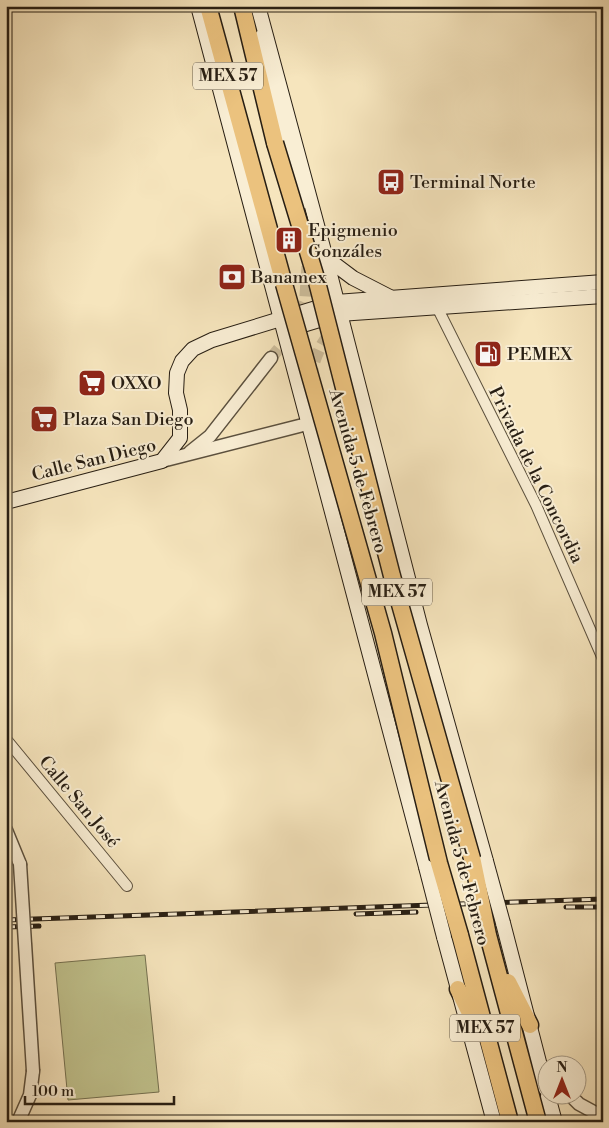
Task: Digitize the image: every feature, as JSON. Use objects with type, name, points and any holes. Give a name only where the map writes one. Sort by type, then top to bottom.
[{"type":"highway","name":"Avenida 5 de Febrero","points":[[208,6],[383,633],[440,863],[452,936],[493,1057],[510,1122]]},
{"type":"highway","name":"Avenida 5 de Febrero","points":[[242,6],[275,143],[316,278],[392,576],[472,862],[488,935],[538,1122]]},
{"type":"highway","points":[[494,957],[530,1025]]},
{"type":"highway","points":[[458,989],[493,1057]]},
{"type":"main road","name":"Avenida 5 de Febrero","points":[[198,6],[281,326],[354,590],[426,867],[452,936],[458,989],[494,1122]]},
{"type":"main road","name":"Avenida 5 de Febrero","points":[[258,7],[420,625],[530,1025],[541,1056]]},
{"type":"main road","points":[[325,257],[352,278],[392,302]]},
{"type":"main road","points":[[357,307],[603,282]]},
{"type":"main road","points":[[162,462],[180,438],[180,410],[176,392],[177,373],[182,361],[194,349],[212,340],[250,328],[281,326],[338,308],[437,307],[603,296]]},
{"type":"main road","name":"Calle San Diego","points":[[6,502],[162,462]]},
{"type":"main road","points":[[551,1106],[555,1122]]},
{"type":"street","points":[[258,7],[264,56],[302,203]]},
{"type":"street","points":[[392,302],[603,289]]},
{"type":"street","name":"Privada de la Concordia","points":[[437,307],[536,505],[603,659]]},
{"type":"street","points":[[186,455],[210,436],[271,358]]},
{"type":"street","points":[[309,401],[354,590]]},
{"type":"street","name":"Calle San Diego","points":[[162,462],[307,424]]},
{"type":"street","name":"Calle San José","points":[[6,740],[127,886]]},
{"type":"street","points":[[6,830],[20,864],[33,1071],[30,1095],[18,1122]]},
{"type":"street","points":[[583,1106],[603,1117]]},
{"type":"green space","points":[[145,955],[159,1092],[68,1100],[55,963]]},
{"type":"tunnel","points":[[271,358],[292,333],[305,303],[308,258]]},
{"type":"tunnel","points":[[311,379],[313,365],[318,352],[334,328]]},
{"type":"railway","points":[[6,920],[603,899]]},
{"type":"railway","points":[[566,907],[603,907]]},
{"type":"railway","points":[[356,914],[416,912]]},
{"type":"railway","points":[[6,927],[39,926]]},
{"type":"place","name":"Terminal Norte","points":[[391,182]]},
{"type":"place","name":"Epigmenio Gonzáles","points":[[289,240]]},
{"type":"place","name":"Banamex","points":[[232,277]]},
{"type":"place","name":"PEMEX","points":[[488,354]]},
{"type":"place","name":"OXXO","points":[[92,383]]},
{"type":"place","name":"Plaza San Diego","points":[[44,419]]}]
